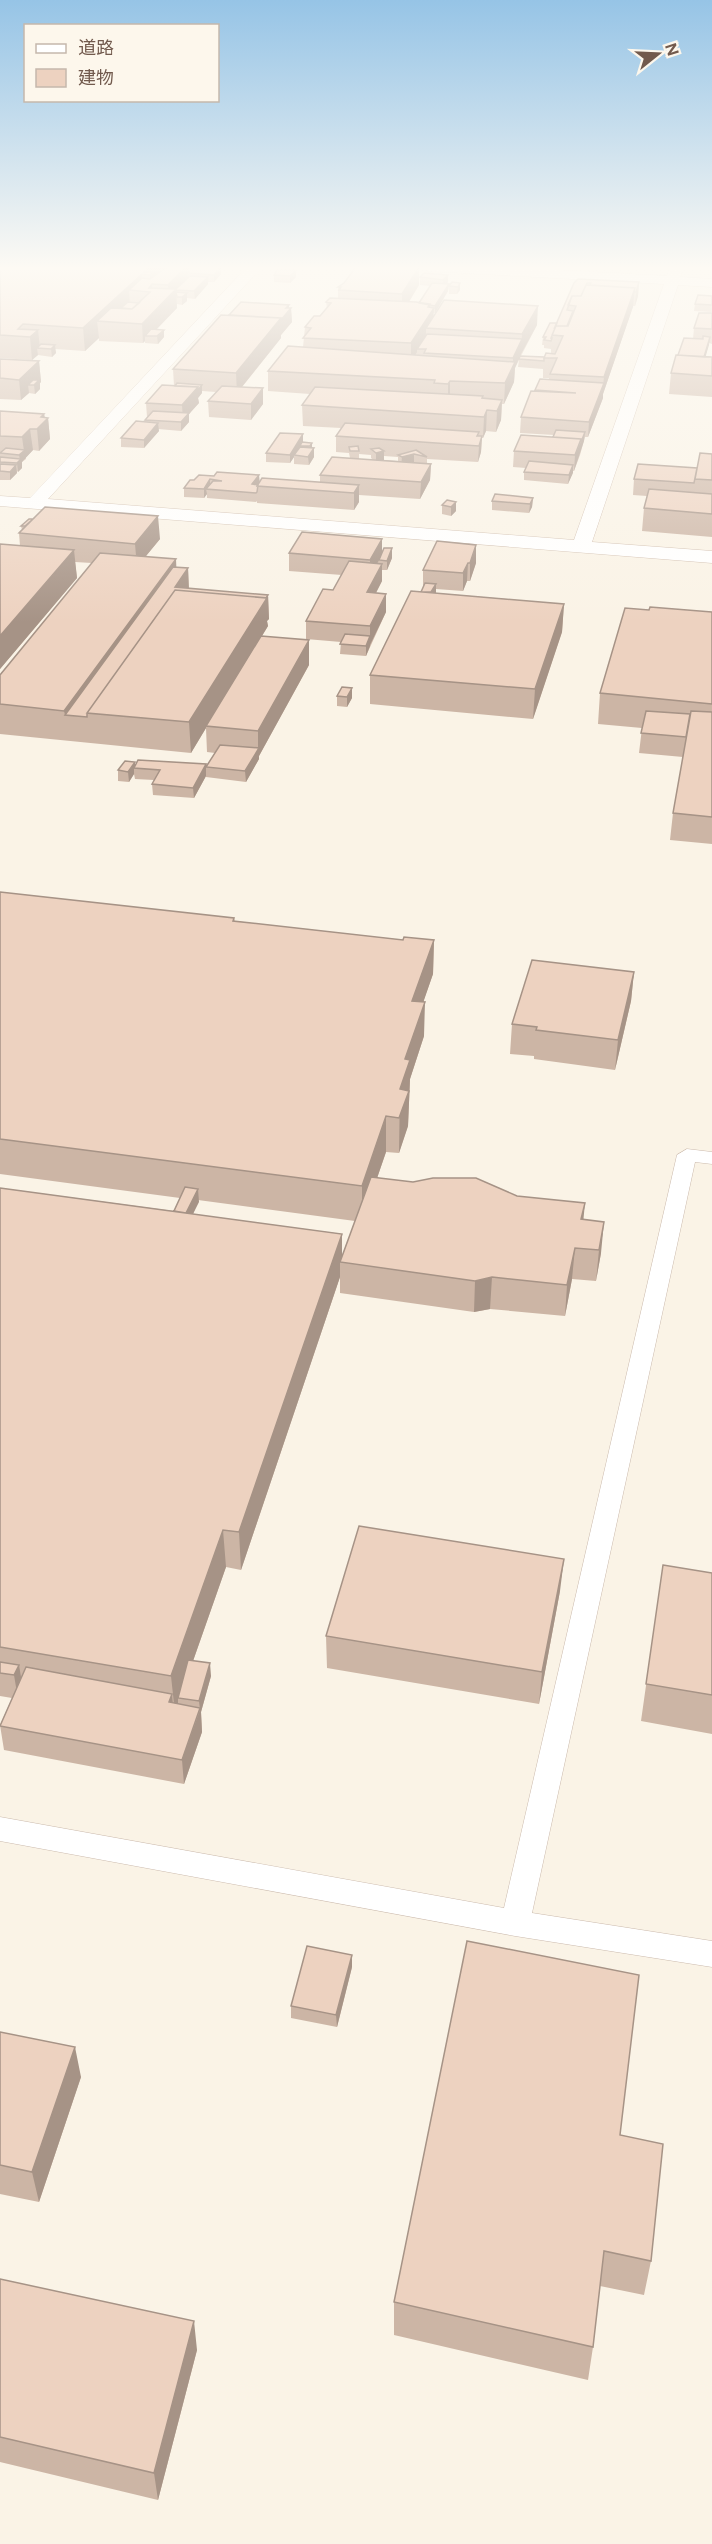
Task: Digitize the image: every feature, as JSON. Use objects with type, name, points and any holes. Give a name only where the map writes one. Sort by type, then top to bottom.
[{"type":"street","points":[[34,504],[144,386]]},
{"type":"street","points":[[581,547],[636,386]]},
{"type":"street","points":[[0,501],[712,557]]},
{"type":"lane","points":[[515,1923],[687,1155],[712,1158]]},
{"type":"lane","points":[[0,1829],[515,1923],[712,1954]]},
{"type":"building","points":[[161,386],[198,387],[182,405],[146,403]]},
{"type":"building","points":[[175,386],[201,386],[198,390],[198,387]]},
{"type":"building","points":[[222,386],[263,388],[251,404],[208,401]]},
{"type":"building","points":[[537,386],[603,386],[589,422],[521,417],[531,391],[576,393],[535,390]]},
{"type":"building","points":[[315,387],[483,396],[482,398],[502,400],[497,411],[487,410],[484,417],[302,405]]},
{"type":"building","points":[[0,411],[44,414],[41,417],[48,418],[37,429],[30,429],[22,437],[0,436]]},
{"type":"building","points":[[153,411],[189,413],[181,422],[145,420]]},
{"type":"building","points":[[136,421],[158,423],[144,440],[121,438]]},
{"type":"building","points":[[345,423],[479,432],[477,436],[482,436],[479,446],[336,436]]},
{"type":"building","points":[[556,430],[585,432],[581,442],[581,439],[553,437]]},
{"type":"building","points":[[280,433],[303,434],[290,455],[266,453]]},
{"type":"building","points":[[521,435],[581,439],[575,455],[514,451]]},
{"type":"building","points":[[302,442],[312,443],[310,446],[300,446]]},
{"type":"building","points":[[358,446],[359,451],[350,451],[349,447]]},
{"type":"building","points":[[300,447],[314,448],[308,457],[294,455]]},
{"type":"building","points":[[6,448],[25,450],[19,455],[0,453]]},
{"type":"building","points":[[379,448],[384,451],[376,453],[371,449]]},
{"type":"building","points":[[416,450],[427,457],[414,454],[402,457],[398,455]]},
{"type":"building","points":[[700,453],[712,454],[712,480],[695,479]]},
{"type":"building","points":[[0,457],[21,459],[17,463],[0,462]]},
{"type":"building","points":[[332,457],[431,464],[421,482],[320,475]]},
{"type":"building","points":[[529,461],[573,465],[569,475],[524,472]]},
{"type":"building","points":[[0,464],[16,465],[10,472],[0,471]]},
{"type":"building","points":[[638,464],[697,468],[694,483],[634,479]]},
{"type":"building","points":[[217,472],[259,475],[252,484],[258,485],[257,492],[206,489],[213,481],[222,481],[210,479],[204,489],[184,488],[190,480],[194,480],[199,475],[214,476]]},
{"type":"building","points":[[262,478],[359,485],[354,493],[257,486]]},
{"type":"building","points":[[649,489],[712,494],[712,514],[644,508]]},
{"type":"building","points":[[495,494],[533,498],[530,504],[492,501]]},
{"type":"building","points":[[447,500],[456,502],[451,507],[442,505]]},
{"type":"building","points":[[45,507],[158,516],[135,544],[19,533]]},
{"type":"building","points":[[29,519],[33,519],[25,526],[21,526]]},
{"type":"building","points":[[302,532],[382,539],[370,560],[289,553]]},
{"type":"building","points":[[437,541],[476,545],[470,563],[463,573],[423,570]]},
{"type":"building","points":[[0,544],[74,550],[0,636]]},
{"type":"building","points":[[384,548],[392,548],[387,561],[379,560]]},
{"type":"building","points":[[100,553],[176,559],[64,711],[0,704],[0,675]]},
{"type":"building","points":[[349,561],[382,564],[367,592],[386,594],[370,626],[306,621],[323,589],[333,590]]},
{"type":"building","points":[[173,567],[188,568],[175,587],[268,595],[266,598],[175,590],[87,713],[87,717],[65,715]]},
{"type":"building","points":[[425,583],[436,584],[431,592],[421,592]]},
{"type":"building","points":[[175,590],[267,598],[189,722],[87,713]]},
{"type":"building","points":[[411,591],[564,604],[535,689],[370,675]]},
{"type":"building","points":[[650,607],[712,612],[712,704],[600,693],[625,608],[649,610]]},
{"type":"building","points":[[345,634],[370,636],[366,646],[340,644]]},
{"type":"building","points":[[261,636],[309,640],[258,731],[206,726]]},
{"type":"building","points":[[342,687],[352,688],[347,697],[337,696]]},
{"type":"building","points":[[646,711],[690,714],[686,737],[641,733]]},
{"type":"building","points":[[691,711],[712,712],[712,817],[673,813]]},
{"type":"building","points":[[220,745],[259,748],[245,771],[206,767]]},
{"type":"building","points":[[138,760],[206,764],[193,788],[152,784],[160,770],[134,768]]},
{"type":"building","points":[[125,761],[135,762],[128,772],[118,770]]},
{"type":"building","points":[[0,892],[234,918],[233,921],[403,940],[404,937],[434,940],[412,1001],[425,1002],[405,1059],[410,1060],[400,1089],[409,1091],[399,1118],[386,1116],[362,1186],[0,1139]]},
{"type":"building","points":[[532,960],[634,972],[618,1040],[536,1030],[537,1027],[512,1024]]},
{"type":"building","points":[[371,1177],[413,1182],[433,1178],[476,1178],[517,1196],[585,1203],[581,1219],[604,1222],[599,1250],[575,1248],[567,1285],[492,1277],[475,1281],[340,1262]]},
{"type":"building","points":[[185,1187],[198,1189],[186,1213],[174,1211]]},
{"type":"building","points":[[0,1188],[342,1234],[239,1532],[223,1530],[171,1676],[0,1647]]},
{"type":"building","points":[[359,1526],[564,1559],[542,1672],[326,1636]]},
{"type":"building","points":[[663,1565],[712,1573],[712,1695],[646,1684]]},
{"type":"building","points":[[188,1660],[210,1663],[199,1701],[178,1698]]},
{"type":"building","points":[[0,1662],[19,1665],[14,1675],[0,1673]]},
{"type":"building","points":[[26,1667],[172,1694],[169,1702],[200,1708],[182,1760],[0,1726]]},
{"type":"building","points":[[467,1941],[639,1975],[620,2135],[663,2144],[651,2261],[604,2251],[593,2347],[394,2302]]},
{"type":"building","points":[[307,1946],[352,1955],[336,2015],[291,2006]]},
{"type":"building","points":[[0,2032],[75,2047],[32,2172],[0,2165]]},
{"type":"building","points":[[0,2279],[194,2321],[154,2473],[0,2437]]}]
